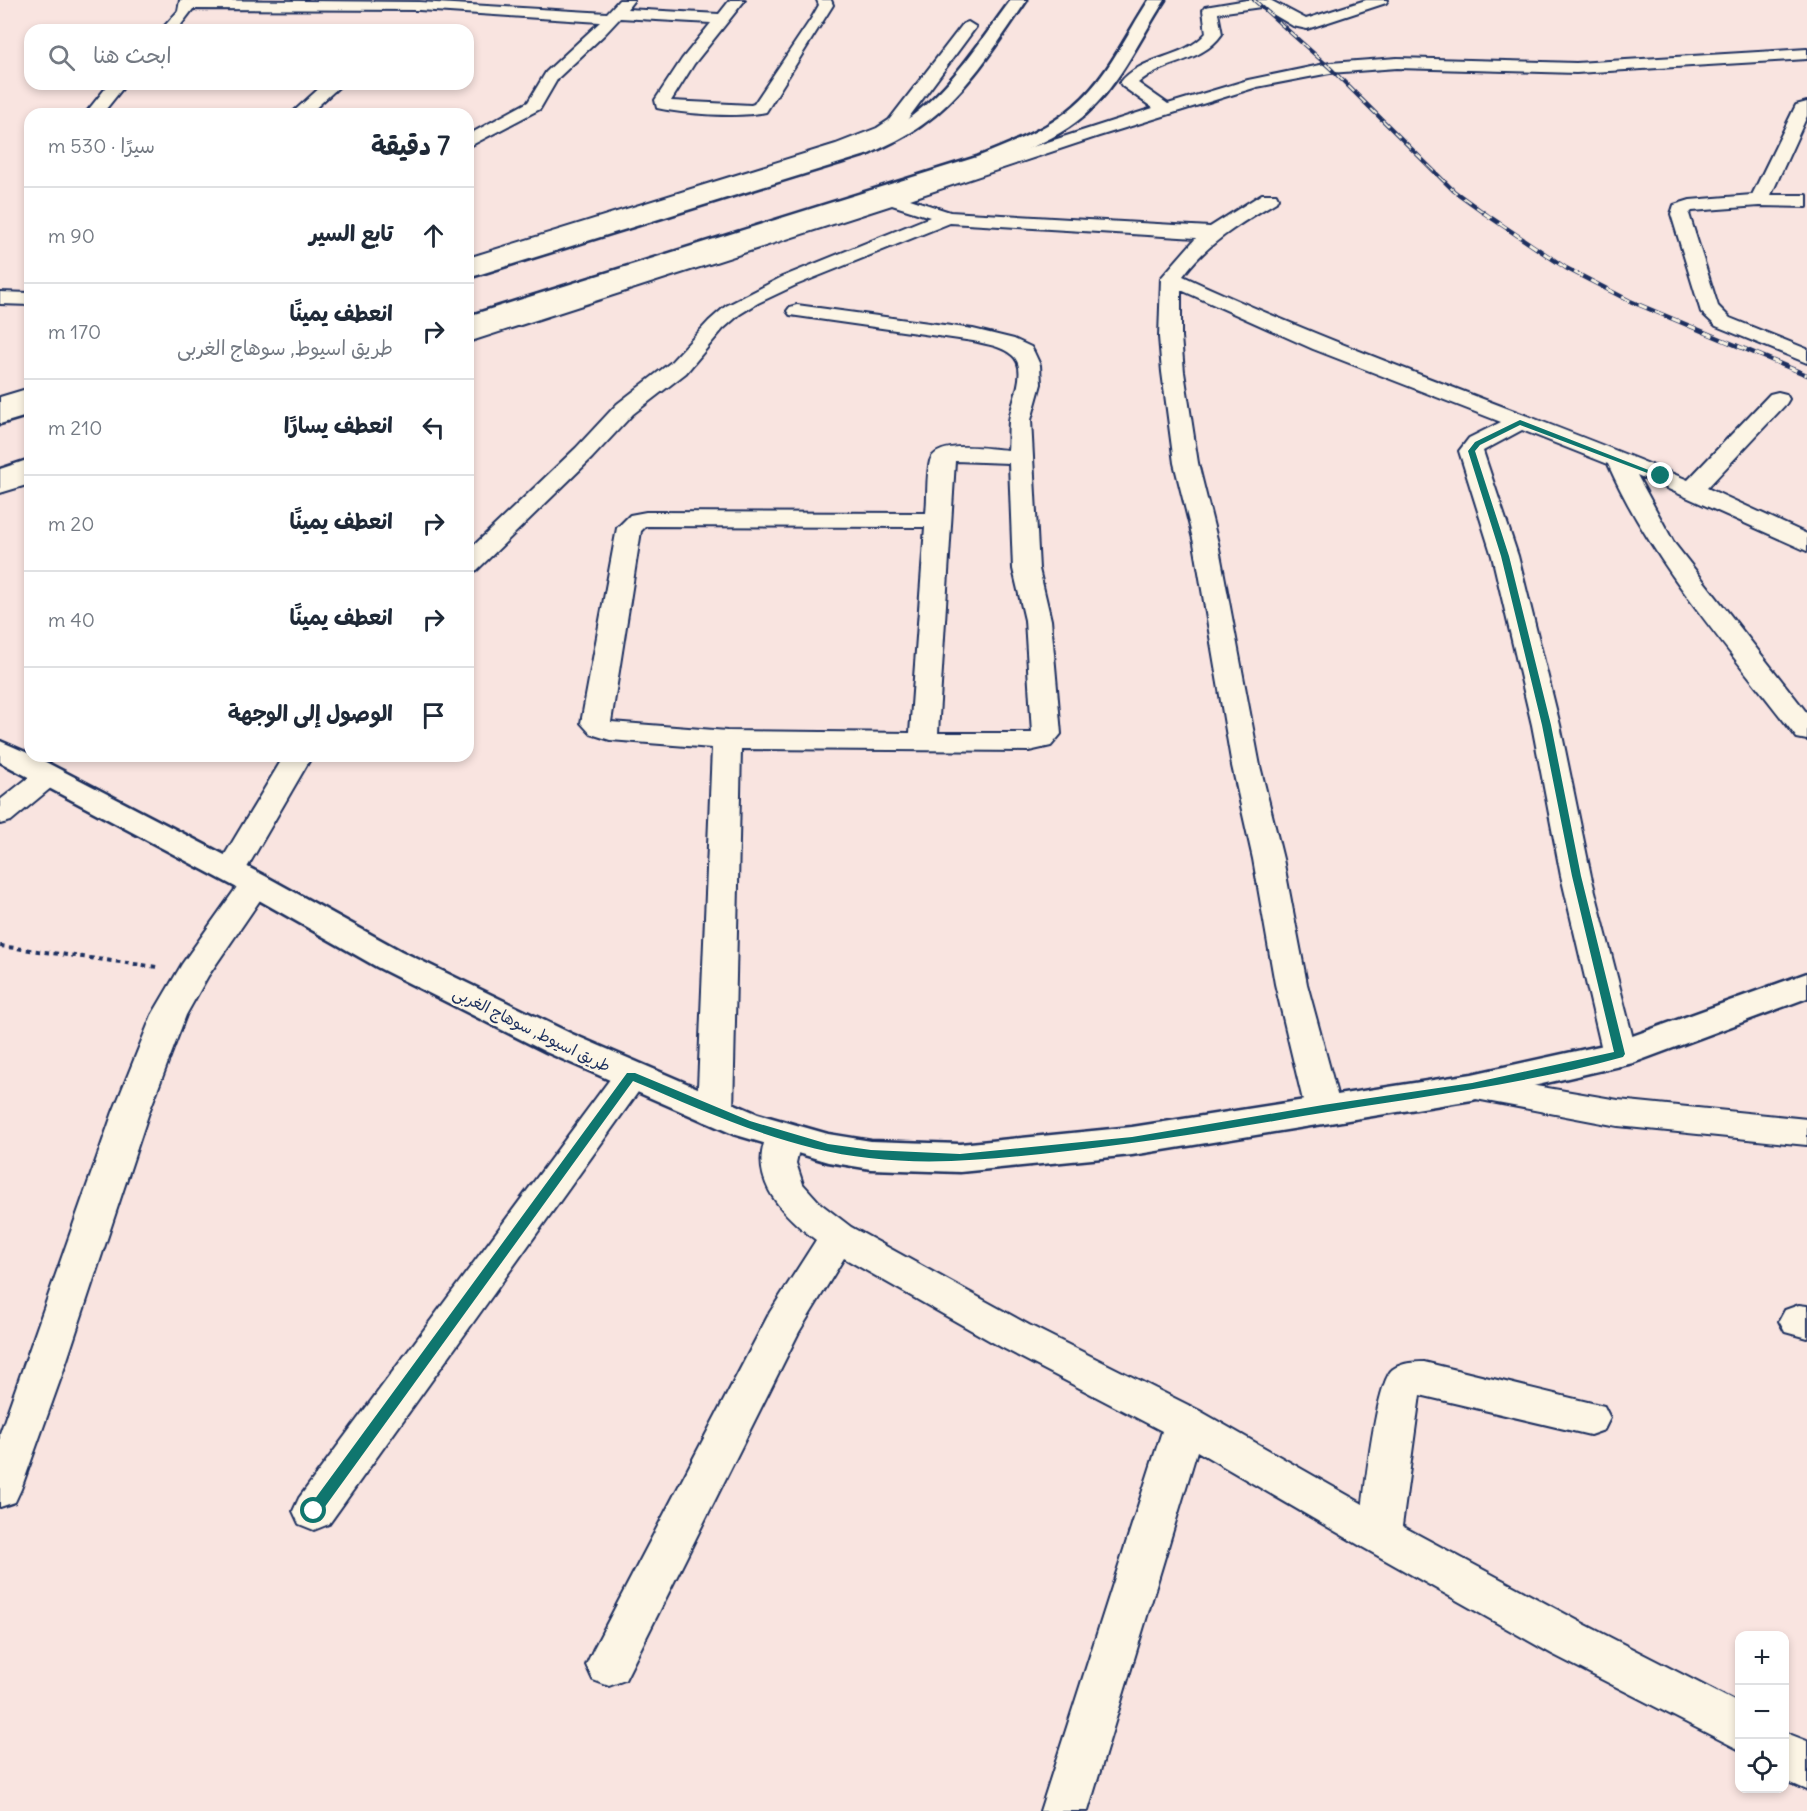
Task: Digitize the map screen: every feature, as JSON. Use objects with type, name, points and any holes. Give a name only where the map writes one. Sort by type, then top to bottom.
[{"type":"main road","points":[[474,270],[862,150],[918,120],[949,92],[1019,0]]},
{"type":"main road","points":[[474,321],[984,160],[1036,139],[1065,122],[1093,96],[1157,0]]},
{"type":"main road","points":[[0,417],[24,409]]},
{"type":"main road","points":[[0,477],[24,468]]},
{"type":"main road","name":"طريق اسيوط, سوهاج الغربى","points":[[0,750],[243,877],[389,959],[631,1076],[715,1112],[784,1136],[828,1148],[871,1155],[960,1158],[1132,1141],[1472,1087],[1620,1054],[1807,985]]},
{"type":"street","points":[[474,139],[534,105],[552,75],[581,50],[627,0]]},
{"type":"street","points":[[738,0],[688,62],[663,100],[663,104],[751,110],[760,108],[819,19],[826,5],[824,0]]},
{"type":"street","points":[[1166,110],[1128,83],[1146,71],[1204,45],[1214,34],[1210,10],[1262,1],[1274,11],[1303,24],[1381,0]]},
{"type":"street","points":[[174,24],[185,12],[188,2],[421,3],[614,16],[722,18]]},
{"type":"street","points":[[406,20],[421,3]]},
{"type":"street","points":[[474,262],[842,148],[883,132],[899,120],[968,27]]},
{"type":"street","points":[[474,334],[1254,83],[1330,68],[1397,63],[1576,68],[1807,54]]},
{"type":"street","points":[[98,108],[113,90]]},
{"type":"street","points":[[306,108],[327,90]]},
{"type":"street","points":[[1759,200],[1802,110],[1807,107]]},
{"type":"street","points":[[1269,198],[1212,233],[1188,256],[1171,278],[1170,337],[1186,463],[1206,543],[1244,754],[1268,860],[1291,984],[1323,1109]]},
{"type":"street","points":[[892,199],[948,217],[1212,233]]},
{"type":"street","points":[[1807,201],[1759,200],[1690,206],[1681,209],[1680,214],[1708,308],[1724,322],[1807,357]]},
{"type":"street","points":[[474,559],[570,466],[625,408],[678,368],[716,325],[733,310],[789,281],[948,217]]},
{"type":"street","points":[[1171,278],[1323,346],[1693,489],[1807,544]]},
{"type":"street","points":[[0,298],[24,299]]},
{"type":"street","points":[[796,311],[973,335],[1007,343],[1023,352],[1029,364],[1030,384],[1020,420],[1026,569],[1038,620],[1047,735],[1041,740],[1029,742],[727,740],[610,732],[601,729],[595,723],[629,528],[639,520],[938,520]]},
{"type":"street","points":[[0,404],[24,397]]},
{"type":"street","points":[[1693,489],[1778,399]]},
{"type":"street","points":[[1520,422],[1477,443],[1471,451],[1505,556],[1546,725],[1576,876],[1620,1054]]},
{"type":"street","points":[[923,743],[942,461],[946,455],[1020,457]]},
{"type":"street","points":[[1617,458],[1635,498],[1663,546],[1807,732]]},
{"type":"street","points":[[0,486],[24,478]]},
{"type":"street","points":[[715,1112],[727,740]]},
{"type":"street","points":[[0,1489],[43,1372],[144,1076],[169,1015],[243,877],[295,762]]},
{"type":"street","points":[[0,815],[48,776]]},
{"type":"street","points":[[314,1511],[631,1076]]},
{"type":"street","points":[[1472,1087],[1618,1113],[1807,1132]]},
{"type":"street","points":[[784,1136],[778,1163],[787,1190],[808,1214],[838,1237],[1015,1336],[1185,1423],[1379,1535],[1568,1639],[1735,1725]]},
{"type":"street","points":[[609,1665],[783,1323],[838,1237]]},
{"type":"street","points":[[1379,1535],[1401,1390],[1404,1381],[1408,1378],[1424,1379],[1590,1418]]},
{"type":"street","points":[[1064,1811],[1185,1423]]},
{"type":"street","points":[[1789,1756],[1807,1767]]},
{"type":"path","points":[[0,946],[194,972]]},
{"type":"railway","points":[[1254,0],[1330,68],[1454,191],[1486,214]]},
{"type":"railway","points":[[1484,213],[1566,268],[1630,301],[1807,375]]},
{"type":"route","points":[[314,1511],[631,1076],[746,1124],[828,1148],[871,1155],[960,1158],[1132,1141],[1472,1087],[1620,1054],[1576,876],[1546,725],[1505,556],[1471,451],[1477,443],[1520,422],[1661,476]]}]
